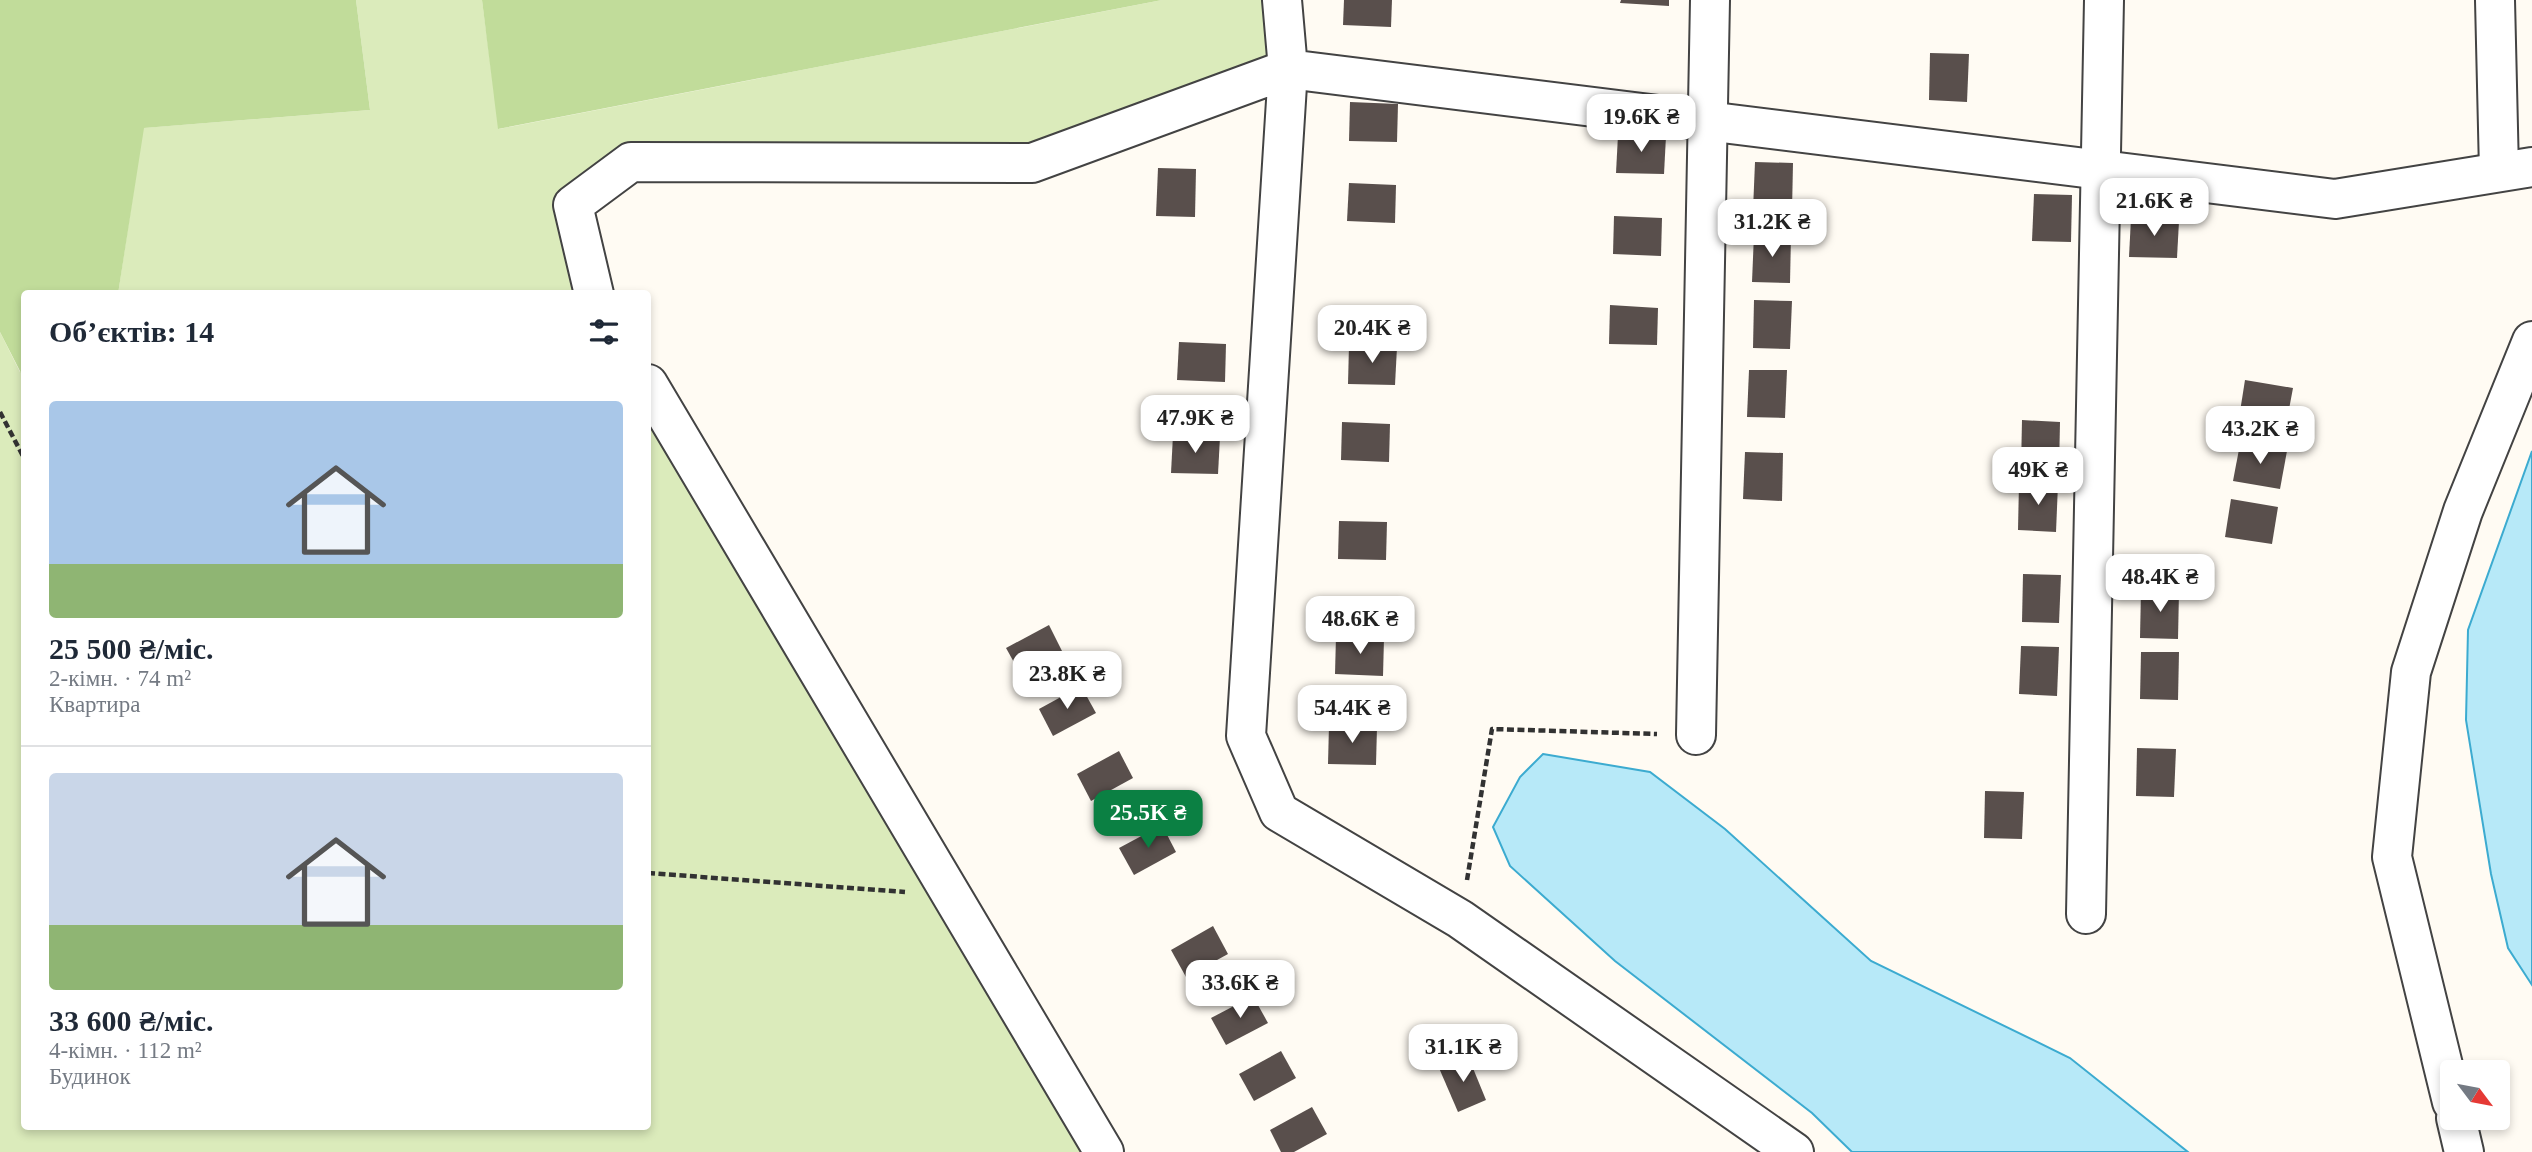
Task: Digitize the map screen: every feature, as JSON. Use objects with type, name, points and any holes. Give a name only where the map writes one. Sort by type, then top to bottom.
[{"type":"street","points":[[1282,0],[1288,69],[1246,736],[1279,812],[1460,919],[1794,1152]]},
{"type":"street","points":[[1696,735],[1710,0]]},
{"type":"street","points":[[2086,914],[2104,0]]},
{"type":"street","points":[[593,290],[573,205],[631,163],[1032,163],[1288,69],[2335,199],[2515,169],[2495,0]]},
{"type":"street","points":[[2442,1060],[2392,857],[2409,685],[2463,512],[2532,341]]},
{"type":"street","points":[[651,389],[1104,1152]]},
{"type":"street","points":[[2459,1130],[2464,1152]]},
{"type":"path","points":[[0,412],[21,452]]},
{"type":"path","points":[[1460,919],[1492,729],[1696,735]]},
{"type":"path","points":[[651,873],[949,895]]},
{"type":"green space","points":[[0,0],[356,0],[370,110],[144,128],[119,290],[21,290],[21,373],[0,332]]},
{"type":"green space","points":[[356,0],[482,0],[499,129],[1162,0],[1282,0],[1288,69],[1032,163],[631,163],[573,206],[593,290],[119,290],[143,128],[370,110]]},
{"type":"green space","points":[[482,0],[1162,0],[498,129]]},
{"type":"green space","points":[[0,332],[21,372],[21,1130],[651,1130],[651,389],[1104,1152],[0,1152]]},
{"type":"water","points":[[2532,451],[2532,985],[2508,948],[2491,874],[2466,720],[2468,630]]},
{"type":"water","points":[[1543,754],[1650,772],[1725,829],[1871,961],[2070,1058],[2188,1152],[1852,1152],[1812,1113],[1615,961],[1510,866],[1493,827],[1520,777]]},
{"type":"building","points":[[1344,0],[1392,0],[1391,27],[1343,25]]},
{"type":"building","points":[[1621,0],[1669,0],[1669,6],[1620,3]]},
{"type":"building","points":[[1930,53],[1969,54],[1967,102],[1929,100]]},
{"type":"building","points":[[1350,102],[1398,104],[1397,142],[1349,141]]},
{"type":"building","points":[[1618,135],[1666,136],[1664,174],[1616,173]]},
{"type":"building","points":[[1755,162],[1793,163],[1792,211],[1753,210]]},
{"type":"building","points":[[1158,168],[1196,169],[1195,217],[1156,216]]},
{"type":"building","points":[[1349,183],[1396,185],[1395,223],[1347,221]]},
{"type":"building","points":[[2034,194],[2072,195],[2071,242],[2032,241]]},
{"type":"building","points":[[1614,216],[1662,218],[1661,256],[1613,254]]},
{"type":"building","points":[[2131,218],[2179,221],[2177,258],[2129,257]]},
{"type":"building","points":[[1754,234],[1791,235],[1790,283],[1752,282]]},
{"type":"building","points":[[1754,300],[1792,301],[1790,349],[1753,348]]},
{"type":"building","points":[[1610,305],[1658,308],[1657,345],[1609,344]]},
{"type":"building","points":[[1179,342],[1226,344],[1225,382],[1177,380]]},
{"type":"building","points":[[1349,345],[1397,347],[1395,385],[1348,384]]},
{"type":"building","points":[[1749,370],[1787,370],[1785,418],[1747,417]]},
{"type":"building","points":[[2245,380],[2293,388],[2286,425],[2239,418]]},
{"type":"building","points":[[2022,420],[2060,422],[2059,470],[2021,469]]},
{"type":"building","points":[[1342,422],[1390,424],[1389,462],[1341,460]]},
{"type":"building","points":[[1173,435],[1220,437],[1218,474],[1171,473]]},
{"type":"building","points":[[2240,444],[2287,451],[2280,489],[2233,481]]},
{"type":"building","points":[[1745,452],[1783,453],[1782,501],[1743,499]]},
{"type":"building","points":[[2019,483],[2058,484],[2056,532],[2018,530]]},
{"type":"building","points":[[2231,499],[2278,507],[2272,544],[2225,537]]},
{"type":"building","points":[[1339,521],[1387,522],[1386,560],[1338,559]]},
{"type":"building","points":[[2023,574],[2061,575],[2059,623],[2022,622]]},
{"type":"building","points":[[2141,590],[2179,591],[2178,639],[2140,638]]},
{"type":"building","points":[[1049,625],[1063,653],[1021,675],[1006,648]]},
{"type":"building","points":[[1336,636],[1384,638],[1383,676],[1335,674]]},
{"type":"building","points":[[2021,646],[2059,647],[2057,696],[2019,694]]},
{"type":"building","points":[[2141,652],[2179,652],[2178,700],[2140,699]]},
{"type":"building","points":[[1081,686],[1096,713],[1053,736],[1039,709]]},
{"type":"building","points":[[1329,725],[1377,727],[1376,765],[1328,764]]},
{"type":"building","points":[[2137,748],[2176,749],[2174,797],[2136,796]]},
{"type":"building","points":[[1119,751],[1133,778],[1091,801],[1077,774]]},
{"type":"building","points":[[1985,791],[2024,792],[2022,839],[1984,838]]},
{"type":"building","points":[[1162,825],[1176,852],[1134,875],[1119,848]]},
{"type":"building","points":[[1213,926],[1228,954],[1186,977],[1171,950]]},
{"type":"building","points":[[1253,996],[1268,1023],[1226,1045],[1211,1018]]},
{"type":"building","points":[[1281,1051],[1296,1078],[1254,1101],[1239,1074]]},
{"type":"building","points":[[1468,1056],[1486,1100],[1458,1112],[1439,1068]]},
{"type":"building","points":[[1312,1107],[1327,1134],[1294,1152],[1281,1152],[1270,1130]]}]
